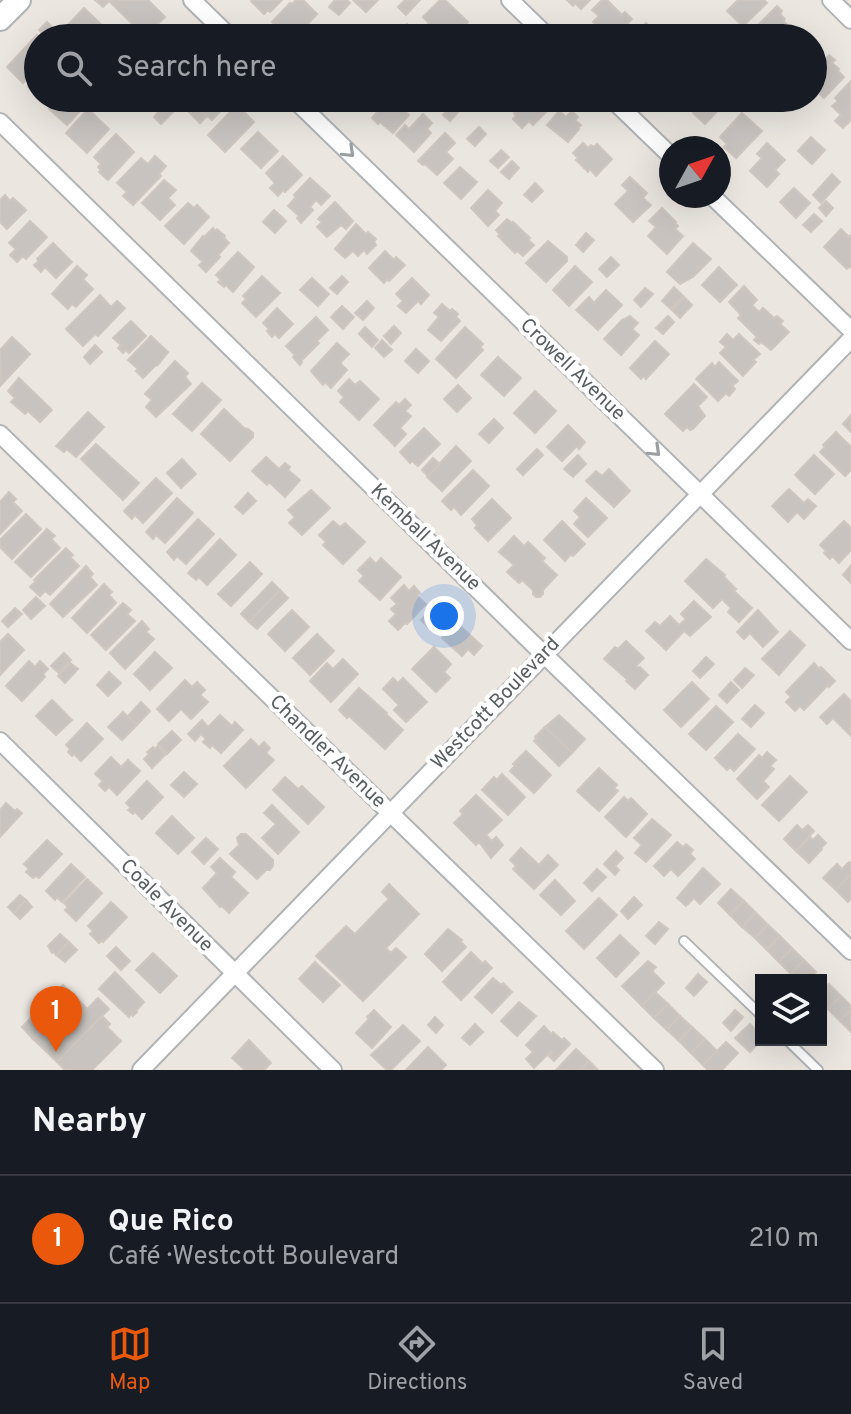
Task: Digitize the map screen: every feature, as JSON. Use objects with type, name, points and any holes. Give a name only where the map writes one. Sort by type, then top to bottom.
[{"type":"street","points":[[0,19],[19,0]]},
{"type":"street","points":[[192,0],[217,24]]},
{"type":"street","points":[[510,0],[535,24]]},
{"type":"street","points":[[831,0],[851,20]]},
{"type":"street","name":"Crowell Avenue","points":[[307,112],[851,641]]},
{"type":"street","points":[[625,112],[659,144]]},
{"type":"street","name":"Kemball Avenue","points":[[0,122],[851,951]]},
{"type":"street","points":[[724,208],[851,330]]},
{"type":"street","name":"Westcott Boulevard","points":[[141,1070],[851,339]]},
{"type":"street","name":"Chandler Avenue","points":[[0,434],[655,1070]]},
{"type":"street","name":"Coale Avenue","points":[[0,741],[333,1070]]},
{"type":"lane","points":[[684,941],[755,1009]]},
{"type":"lane","points":[[793,1046],[818,1070]]},
{"type":"building","points":[[95,0],[148,0],[165,17],[158,24],[133,24],[109,1],[103,7]]},
{"type":"building","points":[[252,0],[282,0],[264,14]]},
{"type":"building","points":[[303,0],[317,14],[308,24],[272,22],[292,4]]},
{"type":"building","points":[[335,0],[350,3],[339,15],[329,7]]},
{"type":"building","points":[[353,0],[378,0],[366,12]]},
{"type":"building","points":[[405,0],[420,0],[406,15],[398,7]]},
{"type":"building","points":[[440,0],[445,0],[468,22],[428,24],[423,17]]},
{"type":"building","points":[[567,0],[590,0],[581,9]]},
{"type":"building","points":[[602,0],[607,0],[622,15],[625,12],[632,19],[627,24],[595,24],[593,22],[599,16],[592,10]]},
{"type":"building","points":[[738,0],[764,0],[767,3],[745,24],[741,24],[727,11]]},
{"type":"building","points":[[777,6],[786,24],[759,24]]},
{"type":"building","points":[[84,8],[101,24],[69,24]]},
{"type":"building","points":[[24,49],[24,82],[7,67]]},
{"type":"building","points":[[829,55],[835,60],[832,63],[844,77],[827,95]]},
{"type":"building","points":[[851,81],[851,120],[843,128],[835,121],[841,115],[832,106],[838,101],[835,98]]},
{"type":"building","points":[[52,112],[79,112],[67,125]]},
{"type":"building","points":[[85,112],[91,112],[109,129],[87,153],[66,133]]},
{"type":"building","points":[[159,112],[173,112],[161,124],[154,117]]},
{"type":"building","points":[[189,112],[202,112],[207,116],[200,123]]},
{"type":"building","points":[[203,112],[220,112],[212,120]]},
{"type":"building","points":[[230,112],[244,112],[254,122],[225,152],[208,135]]},
{"type":"building","points":[[377,112],[406,112],[409,115],[393,133],[372,118]]},
{"type":"building","points":[[446,112],[458,112],[450,121],[443,115]]},
{"type":"building","points":[[546,112],[533,125],[529,121],[522,128],[513,119],[516,116],[514,113]]},
{"type":"building","points":[[558,112],[566,117],[573,112],[578,117],[575,120],[581,125],[568,142],[547,125]]},
{"type":"building","points":[[694,112],[716,112],[705,124]]},
{"type":"building","points":[[742,113],[762,131],[736,158],[731,153],[731,136],[721,136]]},
{"type":"building","points":[[423,114],[432,123],[427,129],[431,133],[414,152],[396,135],[405,125],[409,129]]},
{"type":"building","points":[[479,127],[486,134],[475,146],[467,139]]},
{"type":"building","points":[[258,132],[278,151],[261,168],[241,149]]},
{"type":"building","points":[[445,133],[455,143],[446,152],[453,159],[437,175],[418,161]]},
{"type":"building","points":[[116,134],[134,152],[108,180],[99,172],[101,164],[94,157]]},
{"type":"building","points":[[811,137],[825,150],[812,164],[798,151]]},
{"type":"building","points":[[583,143],[588,148],[597,144],[612,159],[596,176],[576,160],[578,158],[573,153]]},
{"type":"building","points":[[767,143],[785,160],[775,170],[779,174],[767,187],[750,171],[762,158],[757,154]]},
{"type":"building","points":[[501,150],[509,157],[498,168],[490,161]]},
{"type":"building","points":[[155,156],[166,166],[159,174],[161,176],[133,205],[123,196],[127,192],[117,183],[141,158],[148,164]]},
{"type":"building","points":[[283,156],[302,175],[278,196],[270,188],[275,183],[266,173]]},
{"type":"building","points":[[512,161],[519,168],[509,179],[501,172]]},
{"type":"building","points":[[460,167],[477,182],[461,199],[444,183]]},
{"type":"building","points":[[832,174],[840,182],[821,203],[813,195]]},
{"type":"building","points":[[630,177],[647,193],[643,198],[651,205],[633,222],[615,204],[628,191],[622,185]]},
{"type":"building","points":[[310,178],[330,196],[321,205],[316,200],[310,207],[313,210],[301,223],[297,218],[299,216],[288,206]]},
{"type":"building","points":[[164,180],[176,190],[168,198],[175,205],[160,220],[142,203]]},
{"type":"building","points":[[535,183],[543,191],[532,202],[524,195]]},
{"type":"building","points":[[794,188],[810,203],[796,218],[780,202]]},
{"type":"building","points":[[488,190],[502,203],[495,211],[499,215],[488,226],[471,208]]},
{"type":"building","points":[[5,195],[26,210],[7,229],[0,222],[0,200]]},
{"type":"building","points":[[826,201],[833,208],[826,216],[819,208]]},
{"type":"building","points":[[335,202],[353,221],[346,229],[341,225],[327,237],[317,227],[322,222],[318,219]]},
{"type":"building","points":[[188,203],[194,208],[197,205],[209,217],[184,244],[165,226]]},
{"type":"building","points":[[662,208],[676,222],[678,226],[675,229],[683,236],[667,254],[648,236],[656,227],[649,221]]},
{"type":"building","points":[[274,210],[286,221],[275,233],[263,222]]},
{"type":"building","points":[[814,214],[822,221],[811,232],[803,225]]},
{"type":"building","points":[[507,219],[534,245],[523,256],[517,251],[515,253],[498,236],[496,230]]},
{"type":"building","points":[[30,221],[47,237],[26,259],[23,256],[17,262],[10,255],[16,249],[9,243]]},
{"type":"building","points":[[356,224],[376,239],[376,245],[367,254],[364,250],[358,256],[353,251],[345,258],[335,249]]},
{"type":"building","points":[[213,228],[229,243],[206,272],[199,265],[203,262],[191,251]]},
{"type":"building","points":[[841,229],[849,237],[851,235],[851,266],[847,269],[824,247]]},
{"type":"building","points":[[586,233],[594,240],[583,252],[576,245]]},
{"type":"building","points":[[548,241],[567,257],[567,261],[546,282],[526,263]]},
{"type":"building","points":[[53,243],[72,262],[56,278],[45,267],[41,272],[34,265]]},
{"type":"building","points":[[693,243],[711,259],[693,277],[680,284],[667,272]]},
{"type":"building","points":[[385,251],[405,265],[384,283],[369,268]]},
{"type":"building","points":[[238,252],[254,267],[233,292],[218,282],[221,280],[216,275]]},
{"type":"building","points":[[611,257],[619,265],[607,277],[599,269]]},
{"type":"building","points":[[77,266],[87,275],[83,279],[93,289],[76,307],[72,304],[68,309],[52,294]]},
{"type":"building","points":[[575,266],[592,282],[569,306],[553,290]]},
{"type":"building","points":[[719,267],[737,285],[720,302],[702,285]]},
{"type":"building","points":[[262,276],[280,293],[256,317],[242,303],[246,299],[243,296]]},
{"type":"building","points":[[342,276],[348,282],[337,294],[330,288]]},
{"type":"building","points":[[312,278],[329,294],[318,306],[300,290]]},
{"type":"building","points":[[412,278],[429,295],[406,313],[398,306],[403,301],[396,294]]},
{"type":"building","points":[[744,286],[757,300],[752,305],[759,312],[763,308],[774,318],[777,316],[789,332],[771,350],[754,340],[757,337],[738,318],[741,315],[729,302]]},
{"type":"building","points":[[674,287],[683,296],[671,309],[662,301]]},
{"type":"building","points":[[645,288],[653,294],[641,307],[634,300]]},
{"type":"building","points":[[606,290],[622,305],[598,330],[576,310],[589,297],[594,303]]},
{"type":"building","points":[[100,295],[111,307],[117,301],[125,308],[98,336],[95,334],[83,346],[66,329]]},
{"type":"building","points":[[684,297],[692,305],[680,318],[672,310]]},
{"type":"building","points":[[367,301],[374,308],[363,320],[355,313]]},
{"type":"building","points":[[442,304],[458,314],[456,317],[460,321],[441,341],[428,330],[439,317],[434,313]]},
{"type":"building","points":[[342,306],[354,317],[343,329],[331,317]]},
{"type":"building","points":[[277,308],[293,324],[279,338],[275,334],[272,337],[263,323]]},
{"type":"building","points":[[630,316],[638,323],[632,329],[639,335],[621,355],[604,339]]},
{"type":"building","points":[[668,316],[674,322],[663,334],[656,328]]},
{"type":"building","points":[[316,317],[328,330],[300,365],[286,346]]},
{"type":"building","points":[[131,321],[146,336],[129,353],[126,350],[123,353],[118,348],[121,345],[113,338]]},
{"type":"building","points":[[394,326],[401,333],[391,344],[384,336]]},
{"type":"building","points":[[365,327],[378,340],[372,347],[359,334]]},
{"type":"building","points":[[465,327],[483,344],[480,347],[483,350],[456,378],[436,359]]},
{"type":"building","points":[[727,334],[733,340],[739,334],[760,354],[743,376],[720,353],[726,347],[720,342]]},
{"type":"building","points":[[151,336],[168,352],[143,378],[128,360]]},
{"type":"building","points":[[12,337],[30,354],[1,385],[0,350]]},
{"type":"building","points":[[382,340],[392,350],[384,357],[375,348]]},
{"type":"building","points":[[655,341],[669,354],[646,379],[643,376],[641,379],[630,368]]},
{"type":"building","points":[[337,343],[349,354],[340,363],[347,370],[331,388],[325,382],[323,385],[311,371]]},
{"type":"building","points":[[95,345],[102,352],[90,364],[84,357]]},
{"type":"building","points":[[416,349],[429,361],[418,373],[405,361]]},
{"type":"building","points":[[498,357],[521,378],[504,396],[481,375]]},
{"type":"building","points":[[175,361],[188,373],[185,377],[191,384],[156,417],[146,407],[152,400],[145,394]]},
{"type":"building","points":[[719,362],[738,381],[732,386],[735,389],[729,396],[726,393],[718,401],[696,379],[712,363],[715,367]]},
{"type":"building","points":[[19,378],[52,410],[40,422],[11,402],[15,398],[8,391]]},
{"type":"building","points":[[349,379],[355,385],[360,381],[379,399],[359,420],[340,402],[344,397],[338,391]]},
{"type":"building","points":[[202,383],[221,400],[192,431],[173,414]]},
{"type":"building","points":[[694,384],[707,397],[698,406],[705,416],[693,429],[687,427],[683,431],[665,414]]},
{"type":"building","points":[[458,385],[471,398],[457,412],[444,399]]},
{"type":"building","points":[[535,391],[556,411],[535,433],[514,413]]},
{"type":"building","points":[[405,399],[411,405],[405,411],[411,416],[400,428],[406,434],[395,446],[374,425],[396,402],[399,405]]},
{"type":"building","points":[[224,409],[253,433],[253,437],[230,461],[201,434]]},
{"type":"building","points":[[88,412],[104,427],[76,457],[67,449],[64,452],[56,446]]},
{"type":"building","points":[[851,415],[851,432],[843,424]]},
{"type":"building","points":[[494,419],[503,428],[489,443],[479,434]]},
{"type":"building","points":[[568,425],[585,442],[562,461],[547,447]]},
{"type":"building","points":[[424,428],[440,444],[418,466],[412,461],[410,463],[400,452]]},
{"type":"building","points":[[836,432],[851,447],[851,470],[845,476],[820,452]]},
{"type":"building","points":[[96,444],[139,483],[123,500],[81,459]]},
{"type":"building","points":[[456,446],[471,461],[442,491],[427,477]]},
{"type":"building","points":[[537,449],[543,455],[523,475],[517,469]]},
{"type":"building","points":[[578,455],[586,464],[573,477],[564,469]]},
{"type":"building","points":[[814,455],[834,474],[815,494],[795,475]]},
{"type":"building","points":[[266,457],[279,469],[285,463],[300,480],[285,497],[252,471]]},
{"type":"building","points":[[433,458],[440,464],[428,476],[422,470]]},
{"type":"building","points":[[182,459],[196,474],[181,488],[167,473]]},
{"type":"building","points":[[609,469],[630,491],[614,507],[586,481],[596,471],[602,476]]},
{"type":"building","points":[[473,470],[489,486],[461,515],[442,501]]},
{"type":"building","points":[[156,478],[172,493],[143,523],[135,515],[132,519],[124,511]]},
{"type":"building","points":[[789,489],[804,503],[808,499],[816,506],[804,519],[797,512],[788,522],[772,506]]},
{"type":"building","points":[[311,490],[330,508],[302,535],[289,523],[295,517],[288,510]]},
{"type":"building","points":[[9,492],[22,511],[0,534],[0,502]]},
{"type":"building","points":[[248,493],[256,501],[243,514],[235,507]]},
{"type":"building","points":[[177,498],[193,513],[165,543],[156,535],[153,539],[146,532]]},
{"type":"building","points":[[586,498],[607,518],[588,537],[574,524],[580,517],[574,511]]},
{"type":"building","points":[[492,499],[511,518],[488,541],[475,528],[477,525],[472,519]]},
{"type":"building","points":[[26,514],[41,529],[12,559],[0,547],[0,540]]},
{"type":"building","points":[[198,519],[214,534],[186,564],[177,556],[174,560],[167,552]]},
{"type":"building","points":[[333,521],[340,527],[345,523],[365,542],[343,564],[323,545],[326,542],[319,535]]},
{"type":"building","points":[[562,521],[585,544],[565,561],[544,540]]},
{"type":"building","points":[[844,521],[851,528],[851,550],[839,563],[832,556],[830,559],[820,545]]},
{"type":"building","points":[[47,529],[55,536],[51,539],[60,548],[31,577],[15,562]]},
{"type":"building","points":[[514,536],[524,546],[528,542],[557,575],[540,597],[536,597],[522,580],[519,583],[507,572],[514,565],[499,552]]},
{"type":"building","points":[[220,539],[236,555],[207,585],[199,577],[196,580],[188,573]]},
{"type":"building","points":[[66,548],[79,566],[50,595],[45,591],[40,596],[30,587]]},
{"type":"building","points":[[370,558],[376,564],[381,558],[401,577],[380,600],[359,581],[364,576],[358,570]]},
{"type":"building","points":[[706,559],[725,575],[736,589],[734,591],[752,608],[739,622],[728,612],[731,608],[722,599],[713,608],[685,581]]},
{"type":"building","points":[[250,562],[262,574],[231,606],[218,594]]},
{"type":"building","points":[[851,565],[851,583],[843,575]]},
{"type":"building","points":[[86,566],[97,585],[63,617],[50,604]]},
{"type":"building","points":[[272,582],[280,590],[249,622],[241,614]]},
{"type":"building","points":[[104,584],[112,592],[109,595],[116,603],[87,633],[72,618]]},
{"type":"building","points":[[404,585],[409,591],[414,586],[420,593],[417,596],[426,604],[398,630],[389,621],[396,614],[391,609],[397,604],[391,598]]},
{"type":"building","points":[[280,590],[288,598],[257,629],[249,622]]},
{"type":"building","points":[[36,597],[45,606],[31,619],[23,610]]},
{"type":"building","points":[[694,601],[711,617],[690,636],[684,631],[666,650],[646,631],[655,622],[660,626],[670,616],[679,625],[686,619],[681,614]]},
{"type":"building","points":[[123,603],[131,610],[127,614],[135,621],[106,650],[91,635]]},
{"type":"building","points":[[433,607],[441,614],[428,627],[421,620]]},
{"type":"building","points":[[15,608],[22,614],[8,627],[2,621]]},
{"type":"building","points":[[292,610],[309,627],[285,651],[268,634]]},
{"type":"building","points":[[758,610],[778,632],[763,647],[750,633],[744,639],[737,632]]},
{"type":"building","points":[[142,621],[149,629],[146,632],[154,639],[125,669],[110,653]]},
{"type":"building","points":[[457,623],[482,646],[474,655],[468,649],[462,656],[442,638]]},
{"type":"building","points":[[790,631],[805,645],[779,675],[762,659]]},
{"type":"building","points":[[8,634],[24,650],[0,675],[0,642]]},
{"type":"building","points":[[317,634],[334,651],[310,675],[293,658]]},
{"type":"building","points":[[626,641],[644,658],[636,666],[648,675],[635,689],[604,659]]},
{"type":"building","points":[[434,647],[451,664],[444,672],[450,678],[436,692],[412,669]]},
{"type":"building","points":[[155,652],[172,668],[150,690],[134,674]]},
{"type":"building","points":[[64,653],[71,660],[59,673],[51,666]]},
{"type":"building","points":[[706,657],[714,664],[700,678],[693,671]]},
{"type":"building","points":[[343,659],[358,674],[331,702],[310,681],[327,663],[333,669]]},
{"type":"building","points":[[29,661],[35,667],[40,661],[48,669],[43,674],[45,677],[22,701],[6,686]]},
{"type":"building","points":[[70,663],[78,669],[65,683],[58,676]]},
{"type":"building","points":[[814,663],[835,681],[804,710],[800,706],[795,711],[786,702],[791,697],[786,692]]},
{"type":"building","points":[[745,668],[754,675],[742,688],[734,680]]},
{"type":"building","points":[[109,672],[121,683],[108,696],[97,685]]},
{"type":"building","points":[[393,678],[398,683],[403,678],[427,702],[406,722],[394,710],[399,705],[383,689]]},
{"type":"building","points":[[185,680],[192,687],[197,682],[205,690],[200,695],[208,702],[191,719],[181,709],[169,721],[157,709]]},
{"type":"building","points":[[692,682],[709,699],[681,727],[664,710]]},
{"type":"building","points":[[731,682],[739,690],[727,703],[719,695]]},
{"type":"building","points":[[359,688],[403,730],[385,749],[339,710]]},
{"type":"building","points":[[844,694],[851,701],[850,735],[833,718],[827,724],[820,717]]},
{"type":"building","points":[[52,700],[72,720],[56,735],[36,716]]},
{"type":"building","points":[[141,702],[150,711],[137,725],[128,716]]},
{"type":"building","points":[[755,705],[764,713],[751,727],[742,719]]},
{"type":"building","points":[[716,706],[733,722],[706,750],[689,734]]},
{"type":"building","points":[[123,712],[137,725],[122,740],[108,727]]},
{"type":"building","points":[[220,715],[232,726],[235,722],[243,730],[221,753],[203,742],[206,739],[201,734],[195,741],[188,734],[202,720],[208,727]]},
{"type":"building","points":[[559,715],[585,739],[572,753],[545,727]]},
{"type":"building","points":[[87,723],[103,739],[81,761],[68,752],[70,749],[66,745]]},
{"type":"building","points":[[545,727],[572,753],[559,766],[534,741]]},
{"type":"building","points":[[172,731],[181,740],[167,754],[158,744]]},
{"type":"building","points":[[738,734],[755,749],[734,771],[730,767],[727,770],[715,758]]},
{"type":"building","points":[[251,739],[259,747],[264,742],[270,748],[266,753],[274,760],[246,788],[224,766]]},
{"type":"building","points":[[158,746],[166,754],[152,768],[144,759],[149,754],[147,752]]},
{"type":"building","points":[[526,751],[551,775],[534,793],[510,771]]},
{"type":"building","points":[[767,752],[776,760],[770,766],[774,769],[763,781],[769,787],[757,799],[737,779],[759,755],[762,758]]},
{"type":"building","points":[[111,757],[121,767],[128,760],[140,771],[117,795],[109,787],[105,791],[99,785],[103,781],[95,774]]},
{"type":"building","points":[[599,768],[617,785],[614,788],[618,791],[599,811],[577,791]]},
{"type":"building","points":[[184,772],[197,784],[184,797],[171,785]]},
{"type":"building","points":[[502,774],[525,797],[508,815],[482,790],[494,777],[497,780]]},
{"type":"building","points":[[790,776],[807,792],[779,821],[762,805]]},
{"type":"building","points":[[285,777],[298,789],[302,786],[324,807],[308,824],[273,790]]},
{"type":"building","points":[[147,781],[163,797],[142,819],[128,810],[131,808],[126,803]]},
{"type":"building","points":[[476,795],[502,820],[486,835],[492,841],[496,837],[503,845],[491,858],[479,842],[476,845],[454,823],[463,814],[460,811]]},
{"type":"building","points":[[624,797],[628,801],[631,798],[647,814],[626,837],[605,817]]},
{"type":"building","points":[[6,803],[22,813],[0,837],[0,810]]},
{"type":"building","points":[[272,805],[299,832],[278,854],[262,838],[276,824],[264,813]]},
{"type":"building","points":[[172,816],[194,838],[178,854],[156,833]]},
{"type":"building","points":[[652,819],[671,835],[646,862],[635,853],[642,845],[634,838]]},
{"type":"building","points":[[797,825],[802,830],[808,825],[814,831],[796,851],[784,839]]},
{"type":"building","points":[[246,834],[273,860],[270,870],[257,879],[230,854],[239,845],[237,838]]},
{"type":"building","points":[[818,835],[826,843],[809,863],[796,851],[810,837],[813,840]]},
{"type":"building","points":[[206,838],[218,849],[204,864],[192,852]]},
{"type":"building","points":[[47,840],[62,854],[39,878],[33,878],[26,872],[29,869],[24,864]]},
{"type":"building","points":[[677,842],[693,850],[690,854],[695,859],[678,876],[671,869],[664,876],[654,866]]},
{"type":"building","points":[[521,848],[539,865],[548,855],[558,865],[534,889],[513,869],[516,866],[510,860]]},
{"type":"building","points":[[616,851],[623,858],[615,866],[619,870],[615,875],[604,864]]},
{"type":"building","points":[[220,858],[235,872],[231,877],[248,893],[229,913],[203,888],[217,873],[211,867]]},
{"type":"building","points":[[849,862],[851,874],[836,890],[823,878],[837,864],[842,869]]},
{"type":"building","points":[[71,864],[85,877],[62,902],[57,897],[55,900],[46,891]]},
{"type":"building","points":[[703,868],[720,884],[700,904],[694,898],[686,906],[677,898]]},
{"type":"building","points":[[597,869],[606,877],[592,891],[584,883]]},
{"type":"building","points":[[849,876],[851,899],[848,902],[836,890]]},
{"type":"building","points":[[87,879],[102,893],[76,921],[65,910],[68,907],[64,903]]},
{"type":"building","points":[[555,880],[575,901],[561,915],[540,895]]},
{"type":"building","points":[[389,884],[419,914],[386,948],[391,953],[396,948],[406,957],[363,1001],[316,956],[346,926],[355,934],[389,899],[382,892]]},
{"type":"building","points":[[731,889],[744,901],[730,915],[718,903]]},
{"type":"building","points":[[20,895],[26,900],[14,913],[8,907]]},
{"type":"building","points":[[634,897],[642,905],[628,919],[621,911]]},
{"type":"building","points":[[599,898],[617,915],[584,949],[566,931]]},
{"type":"building","points":[[26,900],[32,907],[20,919],[14,913]]},
{"type":"building","points":[[744,901],[756,913],[742,927],[730,915]]},
{"type":"building","points":[[111,902],[127,917],[99,943],[90,934],[93,931],[88,926]]},
{"type":"building","points":[[756,913],[768,925],[755,938],[742,927]]},
{"type":"building","points":[[659,922],[668,929],[655,944],[646,936]]},
{"type":"building","points":[[768,925],[780,936],[767,950],[755,938]]},
{"type":"building","points":[[448,929],[466,947],[442,971],[425,954]]},
{"type":"building","points":[[60,934],[69,942],[56,955],[48,946]]},
{"type":"building","points":[[620,935],[639,953],[616,977],[597,958]]},
{"type":"building","points":[[780,936],[792,948],[779,962],[767,950]]},
{"type":"building","points":[[69,942],[77,950],[65,962],[56,955]]},
{"type":"building","points":[[116,947],[130,961],[121,970],[107,956]]},
{"type":"building","points":[[792,948],[804,960],[791,974],[779,962]]},
{"type":"building","points":[[471,952],[492,968],[461,1000],[443,982]]},
{"type":"building","points":[[153,953],[177,976],[160,993],[136,970]]},
{"type":"building","points":[[804,960],[816,972],[814,974],[791,974]]},
{"type":"building","points":[[648,961],[656,967],[652,971],[664,983],[642,1006],[622,986]]},
{"type":"building","points":[[315,962],[340,985],[323,1002],[299,979]]},
{"type":"building","points":[[115,972],[144,1002],[133,1016],[129,1017],[99,989]]},
{"type":"building","points":[[698,974],[707,982],[694,996],[686,988]]},
{"type":"building","points":[[493,978],[512,992],[492,1013],[475,997]]},
{"type":"building","points":[[829,984],[841,996],[828,1009],[827,1008]]},
{"type":"building","points":[[63,985],[75,996],[33,1039],[22,1027]]},
{"type":"building","points":[[655,992],[668,1004],[654,1018],[642,1006]]},
{"type":"building","points":[[75,996],[87,1009],[46,1051],[33,1039]]},
{"type":"building","points":[[841,996],[851,1009],[840,1021],[828,1009]]},
{"type":"building","points":[[98,998],[109,1009],[57,1062],[46,1051]]},
{"type":"building","points":[[519,1002],[536,1016],[517,1036],[501,1021]]},
{"type":"building","points":[[668,1004],[680,1016],[667,1030],[654,1018]]},
{"type":"building","points":[[851,1009],[851,1032],[840,1021]]},
{"type":"building","points":[[374,1010],[391,1027],[372,1048],[356,1033]]},
{"type":"building","points":[[735,1010],[743,1017],[731,1031],[723,1023]]},
{"type":"building","points":[[102,1016],[110,1024],[107,1027],[121,1041],[92,1070],[65,1070],[57,1062]]},
{"type":"building","points":[[680,1016],[692,1027],[679,1041],[667,1030]]},
{"type":"building","points":[[435,1017],[443,1025],[436,1033],[428,1025]]},
{"type":"building","points":[[475,1024],[483,1032],[470,1045],[462,1038]]},
{"type":"building","points":[[750,1024],[755,1029],[756,1046],[750,1052],[735,1038]]},
{"type":"building","points":[[403,1025],[420,1041],[391,1070],[387,1070],[371,1055]]},
{"type":"building","points":[[544,1026],[551,1034],[553,1032],[570,1044],[554,1061],[549,1056],[551,1051],[534,1068],[526,1059],[533,1052],[526,1045]]},
{"type":"building","points":[[692,1027],[705,1039],[691,1053],[679,1041]]},
{"type":"building","points":[[705,1039],[717,1051],[703,1065],[691,1053]]},
{"type":"building","points":[[249,1040],[271,1063],[264,1070],[245,1070],[232,1058]]},
{"type":"building","points":[[726,1042],[738,1053],[722,1070],[708,1070],[703,1065]]},
{"type":"building","points":[[428,1047],[446,1065],[441,1070],[406,1070]]},
{"type":"building","points":[[576,1049],[589,1061],[580,1070],[556,1070]]},
{"type":"building","points":[[589,1061],[598,1070],[580,1070]]},
{"type":"place","name":"Que Rico","points":[[56,1052]]}]
